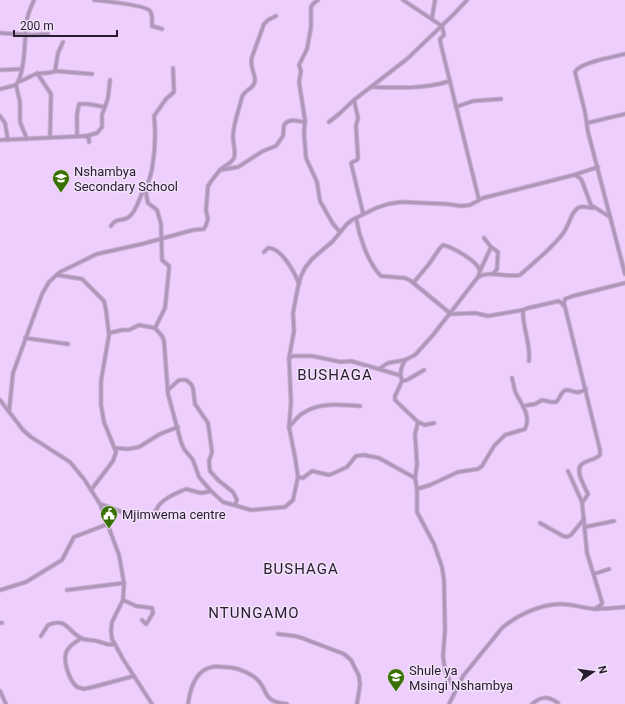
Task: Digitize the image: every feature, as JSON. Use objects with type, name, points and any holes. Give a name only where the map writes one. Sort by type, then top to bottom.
[{"type":"street","points":[[26,139],[20,122],[18,83],[22,69],[27,19],[34,0]]},
{"type":"street","points":[[94,0],[139,6],[148,9],[152,14],[152,26],[162,30]]},
{"type":"street","points":[[318,0],[311,7],[311,26],[307,49],[299,65],[301,71],[299,82],[305,122],[304,133],[306,158],[317,182],[320,201],[333,224],[340,232]]},
{"type":"street","points":[[403,0],[442,26],[444,35],[440,41],[479,200]]},
{"type":"street","points":[[432,18],[435,0]]},
{"type":"street","points":[[329,122],[354,100],[407,59],[467,0]]},
{"type":"street","points":[[9,412],[13,373],[25,338],[45,288],[49,282],[73,265],[97,254],[142,244],[193,230],[204,229],[207,222],[206,210],[208,186],[220,170],[233,161],[233,137],[243,95],[255,82],[251,60],[264,24],[276,16]]},
{"type":"street","points":[[0,34],[48,34]]},
{"type":"street","points":[[55,71],[58,53],[63,42]]},
{"type":"street","points":[[625,54],[606,58],[579,67],[575,72],[625,274]]},
{"type":"street","points":[[111,226],[117,220],[127,219],[131,215],[136,208],[140,196],[146,186],[152,170],[154,155],[156,126],[154,116],[166,99],[174,92],[173,68]]},
{"type":"street","points":[[0,70],[22,69]]},
{"type":"street","points":[[0,89],[28,79],[38,73],[52,73],[55,71],[92,74]]},
{"type":"street","points":[[38,73],[51,94],[50,138]]},
{"type":"street","points":[[0,140],[86,136],[97,133],[101,130],[102,115],[108,98],[110,80]]},
{"type":"street","points":[[372,86],[394,88],[416,87],[450,81]]},
{"type":"street","points":[[456,107],[473,101],[501,99]]},
{"type":"street","points":[[354,100],[358,118],[356,126],[358,158],[351,163],[363,213]]},
{"type":"street","points":[[77,136],[77,114],[79,104],[105,107]]},
{"type":"street","points":[[587,124],[625,114]]},
{"type":"street","points":[[0,116],[5,123],[8,140]]},
{"type":"street","points":[[220,170],[238,167],[263,151],[276,146],[283,136],[284,125],[287,121],[293,120],[305,122]]},
{"type":"street","points":[[86,136],[89,138],[89,142]]},
{"type":"street","points":[[109,333],[129,330],[139,325],[155,328],[162,336],[164,341],[168,390],[183,446],[191,457],[199,477],[211,491],[223,502],[235,504],[251,510],[286,507],[293,500],[298,477],[289,427],[291,402],[289,358],[294,331],[294,310],[299,284],[305,268],[312,260],[333,241],[347,224],[363,213],[395,202],[461,206],[470,205],[479,200],[492,196],[574,175],[598,167]]},
{"type":"street","points":[[574,175],[582,181],[593,208]]},
{"type":"street","points":[[146,186],[145,189],[148,203],[157,210],[161,224],[160,238],[162,260],[169,266],[170,271],[165,308],[155,328]]},
{"type":"street","points":[[478,277],[485,274],[512,276],[520,275],[526,268],[557,242],[568,227],[578,208],[593,208],[610,216]]},
{"type":"street","points":[[356,218],[364,246],[379,274],[383,277],[405,278],[414,282],[450,313],[476,313],[488,316],[523,310],[559,301],[564,307]]},
{"type":"street","points":[[484,238],[491,247],[497,250],[499,255],[497,269],[493,274]]},
{"type":"street","points":[[414,282],[443,245],[461,253],[480,271]]},
{"type":"street","points":[[379,369],[388,363],[405,360],[415,355],[433,335],[478,277],[491,247]]},
{"type":"street","points":[[264,252],[268,248],[276,250],[293,270],[299,284]]},
{"type":"street","points":[[57,275],[82,279],[102,298],[106,310],[109,333],[101,381],[101,405],[104,422],[116,452],[113,461],[91,490]]},
{"type":"street","points":[[582,502],[588,494],[580,478],[581,465],[597,458],[601,453],[564,307],[564,301],[566,299],[625,283]]},
{"type":"street","points":[[523,310],[525,328],[530,348],[529,361]]},
{"type":"street","points":[[25,338],[68,344]]},
{"type":"street","points":[[289,358],[293,356],[312,356],[341,362],[351,361],[399,375]]},
{"type":"street","points":[[402,381],[399,375],[401,366],[405,360]]},
{"type":"street","points":[[402,381],[407,380],[424,370]]},
{"type":"street","points":[[417,489],[430,485],[458,472],[475,470],[482,466],[494,446],[505,435],[523,430],[526,427],[527,416],[515,390],[512,378]]},
{"type":"street","points":[[168,390],[179,380],[186,380],[191,384],[195,404],[208,422],[212,452],[209,461],[210,471],[218,480],[233,492],[236,500],[235,504]]},
{"type":"street","points":[[402,381],[395,396],[395,400],[418,422],[425,425],[434,423]]},
{"type":"street","points":[[523,406],[535,404],[542,400],[556,402],[566,390],[578,392],[586,390]]},
{"type":"street","points":[[0,400],[31,438],[70,462],[100,504],[118,555],[124,583],[123,600],[112,622],[111,631],[115,644],[152,704]]},
{"type":"street","points":[[289,427],[300,415],[309,409],[329,405],[360,406]]},
{"type":"street","points":[[418,422],[415,434],[417,464],[415,478],[418,516],[434,544],[442,567],[444,580],[445,630],[443,656],[445,670],[456,689]]},
{"type":"street","points":[[115,448],[128,449],[139,447],[160,434],[178,427]]},
{"type":"street","points":[[298,477],[303,478],[312,471],[329,474],[334,473],[347,467],[356,456],[364,455],[379,458],[415,478]]},
{"type":"street","points":[[568,471],[582,502],[587,553],[602,602],[602,604],[595,609]]},
{"type":"street","points":[[100,504],[144,518],[151,516],[165,499],[186,489],[201,493],[211,491]]},
{"type":"street","points":[[540,523],[567,537],[571,535],[584,519]]},
{"type":"street","points":[[585,526],[614,521]]},
{"type":"street","points":[[0,590],[26,582],[42,573],[62,560],[74,537],[108,524]]},
{"type":"street","points":[[594,574],[609,569]]},
{"type":"street","points":[[67,590],[124,583]]},
{"type":"street","points":[[123,600],[136,606],[152,608],[153,613],[147,623],[146,624],[142,620]]},
{"type":"street","points":[[449,704],[463,676],[502,628],[513,620],[533,610],[549,605],[562,604],[595,609],[625,607]]},
{"type":"street","points":[[41,636],[48,625],[58,622],[67,625],[81,638],[96,641],[105,645],[115,644]]},
{"type":"street","points":[[278,634],[302,638],[344,654],[351,660],[359,676],[360,686],[357,704]]},
{"type":"street","points":[[81,638],[69,647],[66,654],[66,664],[71,678],[77,687],[84,689],[134,676]]},
{"type":"street","points":[[188,704],[194,682],[203,672],[212,666],[226,667],[245,672],[258,681],[273,702],[287,704]]},
{"type":"street","points":[[0,691],[6,704]]},
{"type":"street","points":[[532,704],[538,699],[545,697],[549,697],[558,703]]},
{"type":"place","name":"Nshambya Secondary School","points":[[61,193]]},
{"type":"place","name":"Mjimwema centre","points":[[109,529]]},
{"type":"place","name":"Shule ya Msingi Nshambya","points":[[396,692]]},
{"type":"district","name":"BUSHAGA","points":[[335,375]]},
{"type":"district","name":"BUSHAGA","points":[[301,569]]},
{"type":"district","name":"NTUNGAMO","points":[[254,613]]}]
